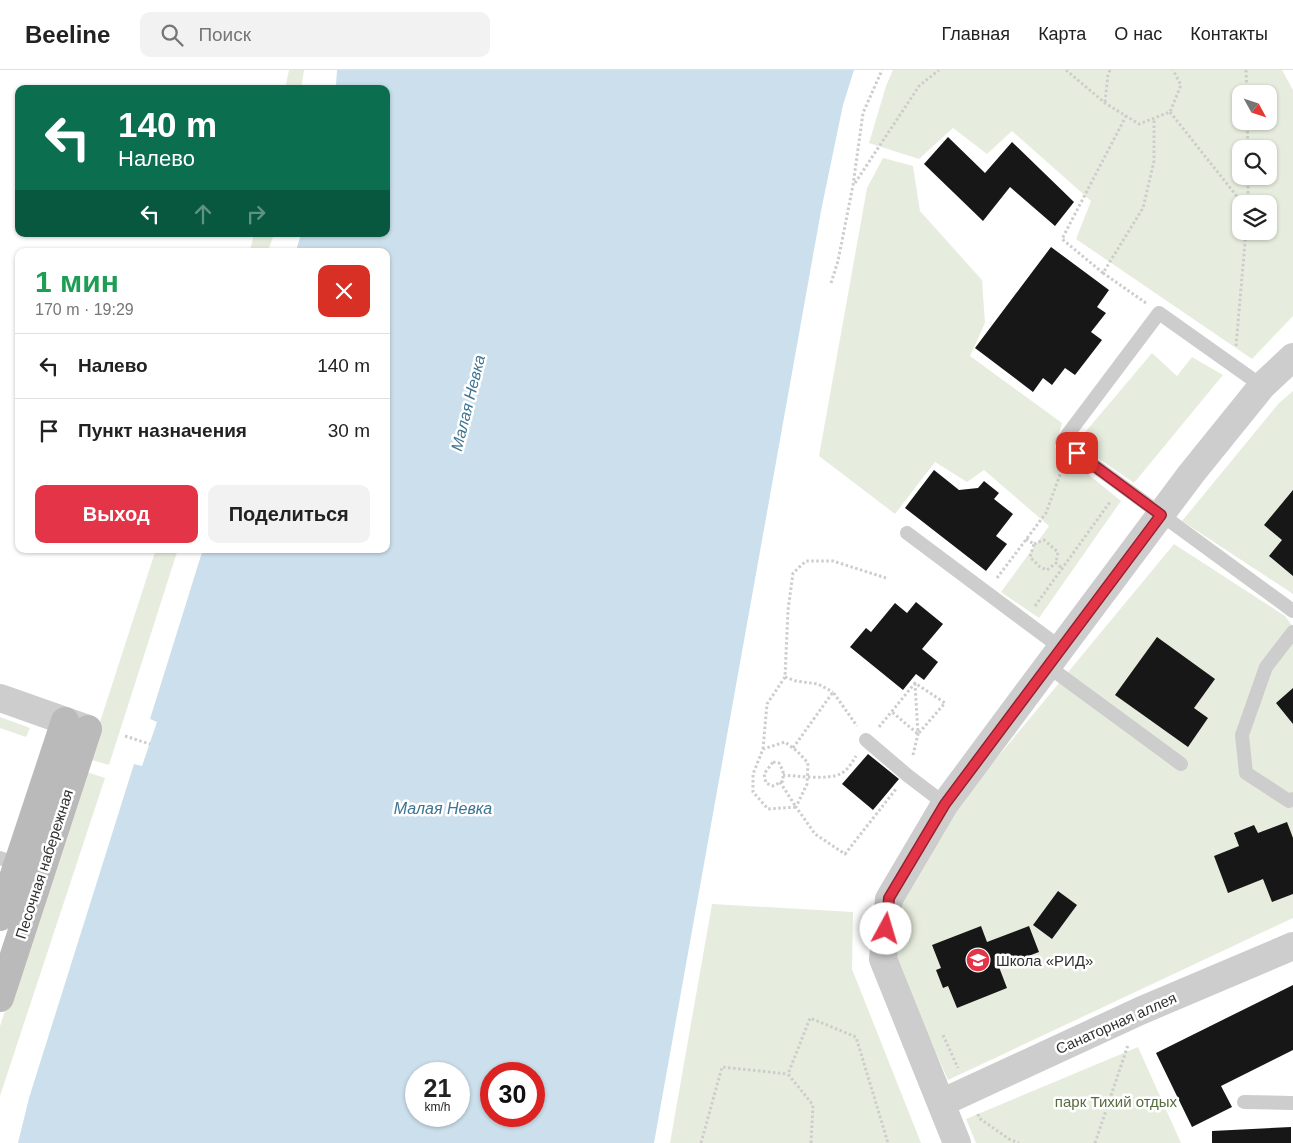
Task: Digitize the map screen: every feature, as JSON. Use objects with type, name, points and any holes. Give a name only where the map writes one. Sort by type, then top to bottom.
[{"type":"main road","name":"Песочная набережная","points":[[0,917],[76,725]]},
{"type":"main road","name":"Песочная набережная","points":[[0,998],[76,725]]},
{"type":"street","points":[[957,1143],[883,959],[889,898],[945,804],[1161,515],[1262,386],[1293,357]]},
{"type":"street","points":[[0,698],[76,725]]},
{"type":"street","name":"Санаторная аллея","points":[[941,1102],[1140,1011],[1293,946]]},
{"type":"lane","points":[[1262,386],[1159,313],[1062,442],[1293,611]]},
{"type":"lane","points":[[907,533],[1024,620],[1055,658],[1181,764]]},
{"type":"lane","points":[[1293,632],[1266,667],[1242,735],[1246,773],[1289,801],[1293,799]]},
{"type":"lane","points":[[866,740],[907,776],[945,804]]},
{"type":"lane","points":[[1244,1102],[1293,1103]]},
{"type":"path","points":[[831,283],[838,261],[853,185],[863,113],[882,70]]},
{"type":"path","points":[[853,185],[919,86],[939,70]]},
{"type":"path","points":[[1066,70],[1105,103],[1139,124],[1170,112],[1181,85],[1173,70]]},
{"type":"path","points":[[1105,103],[1110,70]]},
{"type":"path","points":[[1246,70],[1247,85]]},
{"type":"path","points":[[1170,112],[1236,195]]},
{"type":"path","points":[[1126,116],[1062,239],[1103,273],[1159,313]]},
{"type":"path","points":[[1103,273],[1143,208],[1154,161],[1154,118]]},
{"type":"path","points":[[1234,366],[1245,240]]},
{"type":"path","points":[[986,592],[1046,513],[1061,472]]},
{"type":"path","points":[[1024,620],[1110,502]]},
{"type":"path","points":[[1026,540],[1034,544],[1044,540],[1058,552],[1056,563],[1047,570],[1040,567],[1030,557],[1034,544]]},
{"type":"path","points":[[796,807],[768,809],[753,792],[753,774],[763,749],[767,704],[785,676],[788,610],[793,573],[806,562],[833,561],[886,578]]},
{"type":"path","points":[[1056,563],[1062,568]]},
{"type":"path","points":[[783,775],[807,778],[839,775],[850,766],[866,740],[833,692],[818,684],[796,681],[785,676]]},
{"type":"path","points":[[915,683],[892,712],[918,734]]},
{"type":"path","points":[[915,683],[945,703],[918,734]]},
{"type":"path","points":[[780,782],[815,834],[846,854],[907,776],[918,734],[915,683]]},
{"type":"path","points":[[793,748],[833,692]]},
{"type":"path","points":[[125,736],[150,744]]},
{"type":"path","points":[[763,749],[785,742],[808,763],[807,784],[796,807]]},
{"type":"path","points":[[773,762],[779,763],[784,770],[783,781],[780,782],[773,786],[766,783],[764,774],[773,762]]},
{"type":"path","points":[[1095,1143],[1140,1011]]},
{"type":"path","points":[[788,1074],[810,1018],[856,1037],[888,1143]]},
{"type":"path","points":[[941,1030],[960,1072]]},
{"type":"path","points":[[701,1143],[722,1067],[788,1074],[812,1105],[811,1143]]},
{"type":"path","points":[[976,1110],[979,1118],[1009,1139],[1019,1143]]},
{"type":"green space","points":[[289,70],[304,70],[302,85],[286,85]]},
{"type":"green space","points":[[893,70],[1282,70],[1293,90],[1293,316],[1252,359],[1076,239],[1091,201],[1012,131],[987,154],[953,128],[919,159],[869,143],[886,86]]},
{"type":"green space","points":[[883,158],[913,166],[920,211],[982,280],[985,323],[970,356],[1062,423],[1055,447],[1121,501],[1039,618],[1001,592],[1049,526],[984,470],[967,482],[935,462],[895,514],[819,456],[867,188]]},
{"type":"green space","points":[[253,237],[273,237],[269,248],[251,248]]},
{"type":"green space","points":[[1152,353],[1177,376],[1192,357],[1223,375],[1134,483],[1076,443]]},
{"type":"green space","points":[[1293,391],[1293,594],[1182,521],[1279,403]]},
{"type":"green space","points":[[1174,544],[1285,616],[1293,627],[1293,918],[948,1080],[896,962],[903,901],[963,799]]},
{"type":"green space","points":[[155,553],[177,553],[109,765],[88,759]]},
{"type":"green space","points":[[0,717],[30,728],[26,737],[0,728]]},
{"type":"green space","points":[[84,771],[105,778],[0,1096],[0,1026]]},
{"type":"green space","points":[[712,904],[853,912],[852,969],[921,1143],[670,1143]]},
{"type":"green space","name":"парк Тихий отдых","points":[[1138,1047],[1181,1143],[976,1143],[966,1119]]},
{"type":"water","name":"Малая Невка","points":[[337,70],[854,70],[843,105],[821,211],[654,1143],[18,1143],[29,1098],[134,764],[142,766],[157,722],[150,719],[202,553],[390,553],[390,248],[297,248],[300,237],[390,237],[390,85],[336,85]]},
{"type":"building","points":[[948,137],[985,173],[1012,142],[1074,202],[1055,226],[1010,187],[983,221],[924,164]]},
{"type":"building","points":[[1051,247],[1109,290],[1097,307],[1106,313],[1091,332],[1102,340],[1075,375],[1065,368],[1052,385],[1043,378],[1033,392],[975,348]]},
{"type":"building","points":[[934,470],[959,490],[978,488],[984,481],[999,493],[994,499],[1013,514],[996,536],[1007,544],[986,571],[905,508]]},
{"type":"building","points":[[1293,490],[1293,576],[1269,556],[1282,540],[1264,525]]},
{"type":"building","points":[[916,602],[943,624],[922,649],[938,662],[924,680],[916,674],[903,690],[850,647],[866,628],[871,632],[895,603],[907,613]]},
{"type":"building","points":[[1157,637],[1215,679],[1194,708],[1208,718],[1188,747],[1115,695]]},
{"type":"building","points":[[1293,688],[1293,724],[1276,703]]},
{"type":"building","points":[[868,754],[899,779],[873,810],[842,784]]},
{"type":"building","points":[[1287,822],[1293,838],[1293,894],[1272,902],[1263,879],[1228,893],[1214,856],[1239,846],[1234,833],[1254,825],[1258,833]]},
{"type":"building","points":[[1058,891],[1077,905],[1052,939],[1033,925]]},
{"type":"building","name":"Школа «РИД»","points":[[981,926],[987,942],[1029,926],[1039,952],[999,967],[1007,988],[957,1008],[948,986],[943,988],[936,970],[941,968],[932,945]]},
{"type":"building","points":[[1293,985],[1293,1050],[1221,1086],[1232,1107],[1192,1127],[1156,1053]]},
{"type":"building","points":[[1291,1127],[1291,1143],[1212,1143],[1212,1131]]},
{"type":"place","name":"Школа «РИД»","points":[[978,960]]},
{"type":"route","points":[[886,929],[889,898],[945,804],[1161,515],[1077,453]]}]
